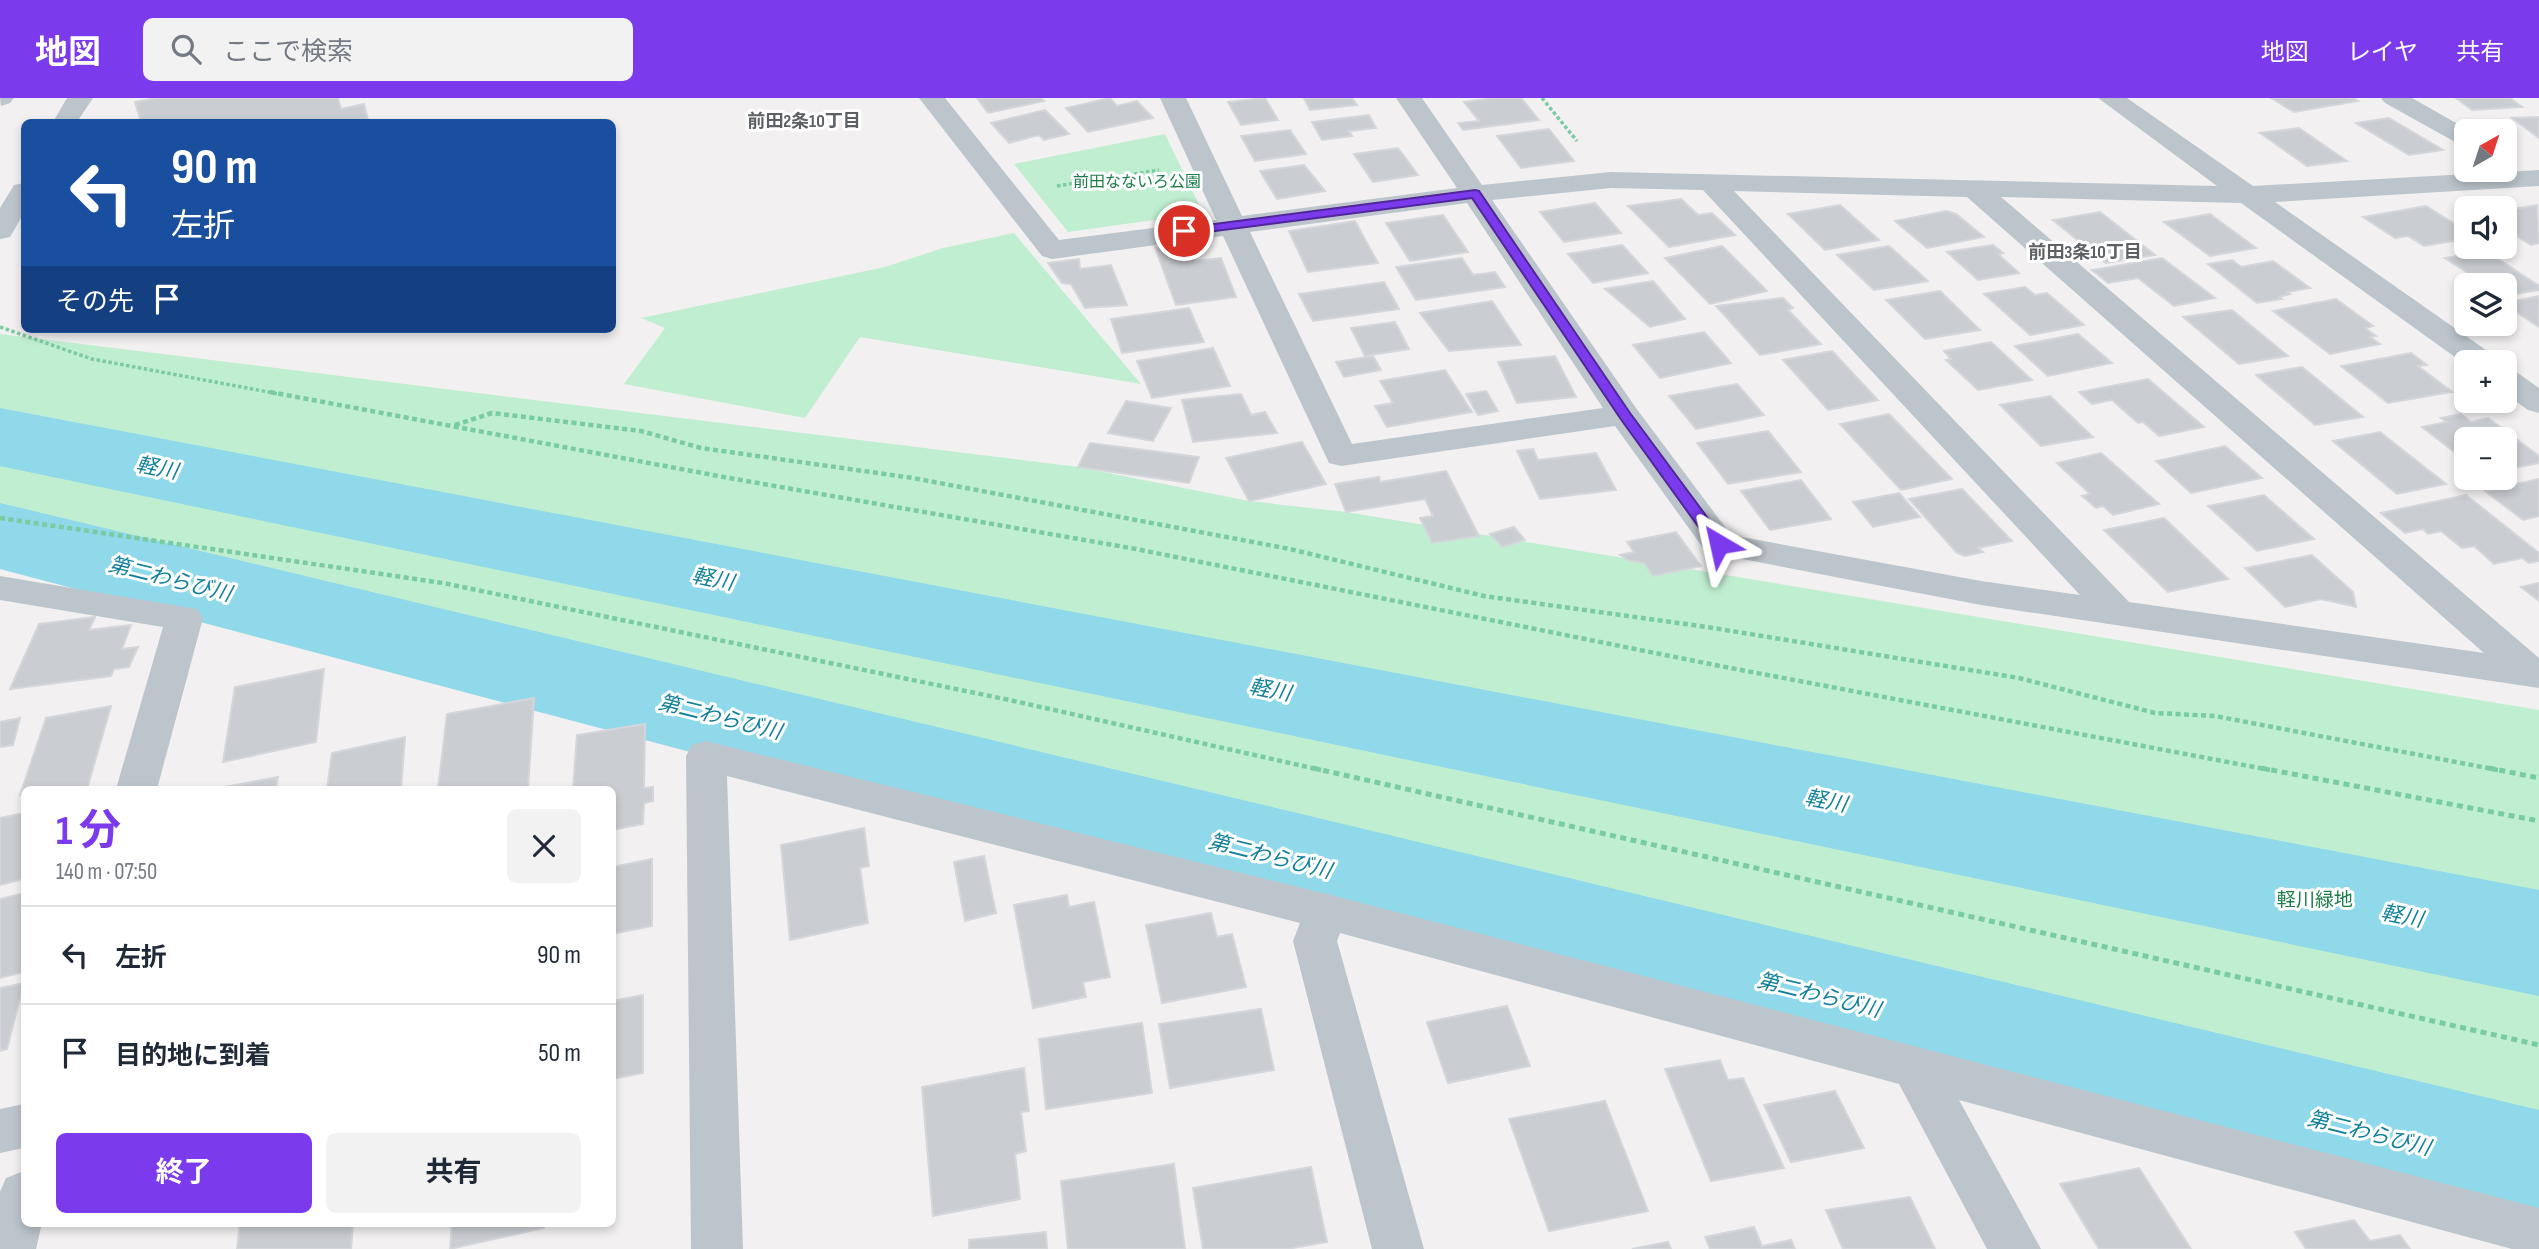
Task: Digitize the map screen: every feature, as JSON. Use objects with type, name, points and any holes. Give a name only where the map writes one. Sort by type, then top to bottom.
[{"type":"street","points":[[67,119],[80,98]]},
{"type":"street","points":[[932,98],[1052,250],[1475,194],[1611,180],[2247,195],[2536,180]]},
{"type":"street","points":[[1173,98],[1341,456],[1624,415]]},
{"type":"street","points":[[1409,98],[1624,415],[1719,544],[1981,593],[2536,673]]},
{"type":"street","points":[[2111,98],[2465,350]]},
{"type":"street","points":[[2394,98],[2454,133]]},
{"type":"street","points":[[2517,170],[2536,180]]},
{"type":"street","points":[[1712,184],[2119,614]]},
{"type":"street","points":[[1975,189],[2536,673]]},
{"type":"street","points":[[0,231],[21,196]]},
{"type":"street","points":[[2517,387],[2539,403]]},
{"type":"street","points":[[0,588],[184,618],[138,786]]},
{"type":"street","points":[[717,1249],[705,756],[1327,912],[2539,1232]]},
{"type":"street","points":[[1327,912],[1315,941],[1398,1249]]},
{"type":"street","points":[[1915,1067],[2015,1249]]},
{"type":"street","points":[[0,1132],[21,1127]]},
{"type":"street","points":[[9,1249],[21,1206]]},
{"type":"path","points":[[1542,98],[1580,145]]},
{"type":"path","points":[[1052,187],[1170,169]]},
{"type":"path","points":[[0,327],[92,359],[1136,550],[1734,668],[2539,821]]},
{"type":"path","points":[[453,426],[492,413],[641,431],[701,448],[913,478],[1290,549],[1484,596],[1707,627],[2019,678],[2155,713],[2215,716],[2539,778]]},
{"type":"path","points":[[0,518],[443,583],[1000,698],[2539,1045]]},
{"type":"green space","name":"前田なないろ公園","points":[[1165,134],[1203,213],[1068,232],[1014,164]]},
{"type":"green space","points":[[1014,233],[1141,384],[860,337],[805,418],[624,384],[665,328],[641,318],[885,267],[943,248]]},
{"type":"green space","name":"軽川緑地","points":[[0,334],[1078,467],[1249,501],[1346,512],[2539,710],[2539,1184],[1437,912],[397,646],[0,568]]},
{"type":"building","points":[[157,98],[338,98],[341,109],[364,104],[368,119],[140,119],[135,102]]},
{"type":"building","points":[[977,98],[1041,98],[1044,101],[988,113]]},
{"type":"building","points":[[1110,98],[1117,106],[1137,101],[1153,118],[1088,132],[1066,108]]},
{"type":"building","points":[[1265,98],[1278,120],[1241,125],[1228,102]]},
{"type":"building","points":[[1304,98],[1352,98],[1357,105],[1310,110]]},
{"type":"building","points":[[1521,98],[1539,120],[1463,130],[1458,123],[1479,121],[1464,102]]},
{"type":"building","points":[[2271,98],[2353,98],[2358,101],[2294,112]]},
{"type":"building","points":[[2456,98],[2510,98],[2522,107],[2472,110]]},
{"type":"building","points":[[1045,110],[1069,134],[1044,140],[1039,135],[1009,143],[991,123]]},
{"type":"building","points":[[1369,115],[1376,128],[1349,131],[1352,136],[1322,140],[1312,122]]},
{"type":"building","points":[[2539,117],[2539,138],[2517,119],[2512,118]]},
{"type":"building","points":[[2389,118],[2443,150],[2409,155],[2356,123]]},
{"type":"building","points":[[2299,128],[2347,161],[2307,166],[2260,133]]},
{"type":"building","points":[[1549,129],[1574,161],[1521,168],[1497,136]]},
{"type":"building","points":[[1290,130],[1306,154],[1255,161],[1241,136]]},
{"type":"building","points":[[1398,148],[1418,175],[1373,182],[1354,154]]},
{"type":"building","points":[[1304,165],[1325,191],[1277,199],[1260,171]]},
{"type":"building","points":[[1681,199],[1698,215],[1712,213],[1735,235],[1669,247],[1628,206]]},
{"type":"building","points":[[1595,203],[1621,233],[1564,242],[1540,212]]},
{"type":"building","points":[[1840,205],[1879,240],[1825,250],[1788,214]]},
{"type":"building","points":[[2537,205],[2539,243],[2531,245],[2517,236],[2517,208]]},
{"type":"building","points":[[2426,206],[2454,224],[2454,241],[2424,246],[2408,236],[2395,238],[2363,217]]},
{"type":"building","points":[[1946,211],[1956,214],[1984,237],[1927,248],[1895,221]]},
{"type":"building","points":[[2100,212],[2155,255],[2106,263],[2053,220]]},
{"type":"building","points":[[2210,214],[2256,248],[2210,256],[2164,222]]},
{"type":"building","points":[[1443,215],[1468,252],[1410,261],[1386,223]]},
{"type":"building","points":[[1355,221],[1378,263],[1308,272],[1289,231]]},
{"type":"building","points":[[1189,244],[1195,261],[1221,258],[1236,297],[1176,305],[1155,247]]},
{"type":"building","points":[[1622,245],[1648,273],[1593,283],[1568,254]]},
{"type":"building","points":[[1993,245],[2003,253],[1998,254],[2019,273],[1978,280],[1947,252]]},
{"type":"building","points":[[1722,246],[1767,291],[1710,304],[1665,258]]},
{"type":"building","points":[[1889,246],[1928,281],[1874,290],[1837,255]]},
{"type":"building","points":[[1462,258],[1473,275],[1495,272],[1505,287],[1416,300],[1396,267]]},
{"type":"building","points":[[2162,258],[2215,298],[2174,306],[2138,278],[2108,283],[2092,270]]},
{"type":"building","points":[[2445,258],[2498,259],[2539,286],[2539,290],[2517,294],[2517,273],[2468,273]]},
{"type":"building","points":[[1079,259],[1080,269],[1111,265],[1127,305],[1085,308],[1071,284],[1062,283],[1048,263]]},
{"type":"building","points":[[2232,260],[2241,267],[2273,261],[2310,288],[2287,292],[2290,294],[2279,297],[2282,299],[2257,303],[2208,264]]},
{"type":"building","points":[[1653,281],[1685,319],[1650,327],[1605,289]]},
{"type":"building","points":[[1384,282],[1399,309],[1313,321],[1299,294]]},
{"type":"building","points":[[2025,287],[2035,295],[2047,293],[2084,325],[2030,335],[1984,294]]},
{"type":"building","points":[[1940,291],[1980,330],[1925,339],[1886,300]]},
{"type":"building","points":[[2539,296],[2539,327],[2517,313],[2517,300]]},
{"type":"building","points":[[1783,298],[1793,308],[1788,310],[1821,344],[1760,355],[1716,306]]},
{"type":"building","points":[[2336,299],[2373,326],[2365,328],[2376,336],[2370,337],[2380,344],[2330,354],[2273,311]]},
{"type":"building","points":[[1492,301],[1521,345],[1449,351],[1420,313]]},
{"type":"building","points":[[1189,308],[1204,342],[1122,353],[1111,319]]},
{"type":"building","points":[[2232,310],[2288,356],[2239,364],[2183,317]]},
{"type":"building","points":[[1395,322],[1409,349],[1365,356],[1351,328]]},
{"type":"building","points":[[1704,332],[1731,363],[1660,378],[1633,345]]},
{"type":"building","points":[[2078,334],[2112,363],[2048,376],[2015,346]]},
{"type":"building","points":[[1991,342],[2032,380],[1978,390],[1946,360],[1951,359],[1944,351]]},
{"type":"building","points":[[1213,348],[1230,386],[1152,398],[1137,361]]},
{"type":"building","points":[[1832,351],[1878,400],[1828,410],[1783,360]]},
{"type":"building","points":[[2411,353],[2427,365],[2418,366],[2452,392],[2388,403],[2341,366]]},
{"type":"building","points":[[1373,356],[1381,370],[1344,377],[1336,362]]},
{"type":"building","points":[[1555,356],[1576,397],[1517,403],[1498,362]]},
{"type":"building","points":[[2302,367],[2363,417],[2315,425],[2256,375]]},
{"type":"building","points":[[1445,370],[1472,412],[1387,427],[1375,406],[1393,403],[1380,381]]},
{"type":"building","points":[[2148,379],[2204,427],[2159,436],[2143,422],[2138,423],[2112,400],[2092,404],[2079,392]]},
{"type":"building","points":[[1737,384],[1764,415],[1696,429],[1669,396]]},
{"type":"building","points":[[1486,391],[1498,411],[1478,415],[1466,394]]},
{"type":"building","points":[[1241,394],[1251,415],[1265,412],[1277,433],[1193,442],[1182,400]]},
{"type":"building","points":[[2050,396],[2093,437],[2041,446],[2000,405]]},
{"type":"building","points":[[1126,401],[1171,408],[1153,441],[1108,433]]},
{"type":"building","points":[[1889,414],[1952,479],[1901,490],[1840,424]]},
{"type":"building","points":[[2461,414],[2471,422],[2488,418],[2500,427],[2454,427],[2454,452],[2422,427],[2447,422],[2441,418]]},
{"type":"building","points":[[1768,431],[1801,472],[1728,484],[1697,443]]},
{"type":"building","points":[[2380,432],[2446,484],[2397,494],[2333,441]]},
{"type":"building","points":[[2517,440],[2539,456],[2539,463],[2517,467]]},
{"type":"building","points":[[1302,442],[1326,484],[1249,501],[1226,458]]},
{"type":"building","points":[[1090,443],[1199,457],[1189,483],[1078,467]]},
{"type":"building","points":[[2225,446],[2262,478],[2191,493],[2156,461]]},
{"type":"building","points":[[1533,449],[1538,460],[1596,453],[1616,490],[1540,499],[1517,451]]},
{"type":"building","points":[[2101,453],[2159,504],[2113,515],[2103,506],[2096,508],[2082,496],[2090,494],[2057,463]]},
{"type":"building","points":[[1446,471],[1479,536],[1432,543],[1420,518],[1433,516],[1425,499],[1346,512],[1335,484],[1379,477],[1380,482]]},
{"type":"building","points":[[2539,479],[2539,516],[2523,520],[2485,491],[2517,490],[2517,484]]},
{"type":"building","points":[[1801,480],[1831,519],[1770,530],[1741,491]]},
{"type":"building","points":[[1962,489],[2012,541],[1978,548],[1983,552],[1965,556],[1957,553],[1909,499]]},
{"type":"building","points":[[1899,493],[1920,517],[1873,527],[1853,502]]},
{"type":"building","points":[[2264,495],[2314,539],[2257,551],[2208,506]]},
{"type":"building","points":[[2466,495],[2539,553],[2539,561],[2529,563],[2522,558],[2494,564],[2474,546],[2462,548],[2441,531],[2428,534],[2423,529],[2405,533],[2381,513]]},
{"type":"building","points":[[2164,518],[2228,579],[2168,592],[2104,530]]},
{"type":"building","points":[[1514,527],[1525,540],[1502,547],[1490,534]]},
{"type":"building","points":[[1676,532],[1701,566],[1653,576],[1644,563],[1630,561],[1620,555],[1634,552],[1627,542]]},
{"type":"building","points":[[2312,555],[2353,592],[2356,607],[2321,599],[2285,607],[2245,568]]},
{"type":"building","points":[[2539,583],[2539,601],[2521,587]]},
{"type":"building","points":[[95,617],[89,630],[131,625],[122,649],[138,647],[129,667],[114,669],[111,676],[10,689],[39,624]]},
{"type":"building","points":[[324,669],[316,742],[223,762],[235,687]]},
{"type":"building","points":[[534,698],[528,786],[438,786],[447,714]]},
{"type":"building","points":[[111,706],[88,786],[23,786],[46,718]]},
{"type":"building","points":[[20,718],[13,745],[0,747],[0,722]]},
{"type":"building","points":[[645,724],[644,788],[653,787],[653,801],[644,803],[643,824],[616,829],[616,786],[573,786],[577,735]]},
{"type":"building","points":[[405,737],[401,786],[327,786],[332,753]]},
{"type":"building","points":[[278,777],[276,786],[230,786]]},
{"type":"building","points":[[21,814],[21,880],[0,885],[0,818]]},
{"type":"building","points":[[864,828],[869,866],[860,868],[868,923],[790,940],[781,845]]},
{"type":"building","points":[[984,856],[996,913],[965,921],[954,862]]},
{"type":"building","points":[[652,859],[652,926],[616,933],[616,866]]},
{"type":"building","points":[[21,894],[21,973],[0,978],[0,899]]},
{"type":"building","points":[[1067,895],[1069,907],[1094,902],[1110,977],[1083,982],[1086,997],[1033,1008],[1014,905]]},
{"type":"building","points":[[1211,913],[1217,937],[1232,934],[1246,987],[1162,1003],[1146,925]]},
{"type":"building","points":[[21,984],[21,995],[7,1049],[0,1051],[0,988]]},
{"type":"building","points":[[643,995],[643,1073],[616,1078],[616,1000]]},
{"type":"building","points":[[1507,1006],[1530,1066],[1448,1083],[1427,1022]]},
{"type":"building","points":[[1261,1009],[1274,1070],[1170,1088],[1159,1024]]},
{"type":"building","points":[[1142,1023],[1152,1093],[1046,1109],[1039,1039]]},
{"type":"building","points":[[1720,1060],[1728,1080],[1743,1078],[1784,1168],[1711,1181],[1665,1069]]},
{"type":"building","points":[[1024,1068],[1029,1111],[1021,1112],[1026,1151],[1015,1154],[1020,1199],[933,1216],[922,1087]]},
{"type":"building","points":[[1835,1091],[1864,1148],[1791,1162],[1764,1105]]},
{"type":"building","points":[[1605,1101],[1648,1211],[1549,1231],[1509,1119]]},
{"type":"building","points":[[1174,1164],[1185,1249],[1068,1249],[1061,1181]]},
{"type":"building","points":[[1311,1167],[1327,1242],[1287,1249],[1203,1249],[1193,1188]]},
{"type":"building","points":[[2139,1168],[2191,1249],[2099,1249],[2060,1184]]},
{"type":"building","points":[[1910,1197],[1935,1249],[1843,1249],[1826,1210]]},
{"type":"building","points":[[2354,1220],[2370,1241],[2400,1235],[2410,1249],[2306,1249],[2295,1232]]},
{"type":"building","points":[[240,1227],[353,1227],[351,1249],[237,1249]]},
{"type":"building","points":[[452,1227],[544,1227],[544,1228],[450,1249]]},
{"type":"building","points":[[1754,1227],[1762,1246],[1791,1240],[1795,1249],[1710,1249],[1705,1237]]},
{"type":"building","points":[[1046,1232],[1047,1249],[969,1249],[969,1240]]},
{"type":"building","points":[[1668,1242],[1671,1249],[1632,1249]]},
{"type":"waterway","name":"軽川","points":[[0,437],[2539,943]]},
{"type":"waterway","name":"第二わらび川","points":[[0,536],[2539,1176]]},
{"type":"district","name":"前田2条10丁目","points":[[804,121]]},
{"type":"district","name":"前田3条10丁目","points":[[2085,252]]},
{"type":"route","points":[[1184,231],[1475,194],[1624,415],[1719,544]]}]
